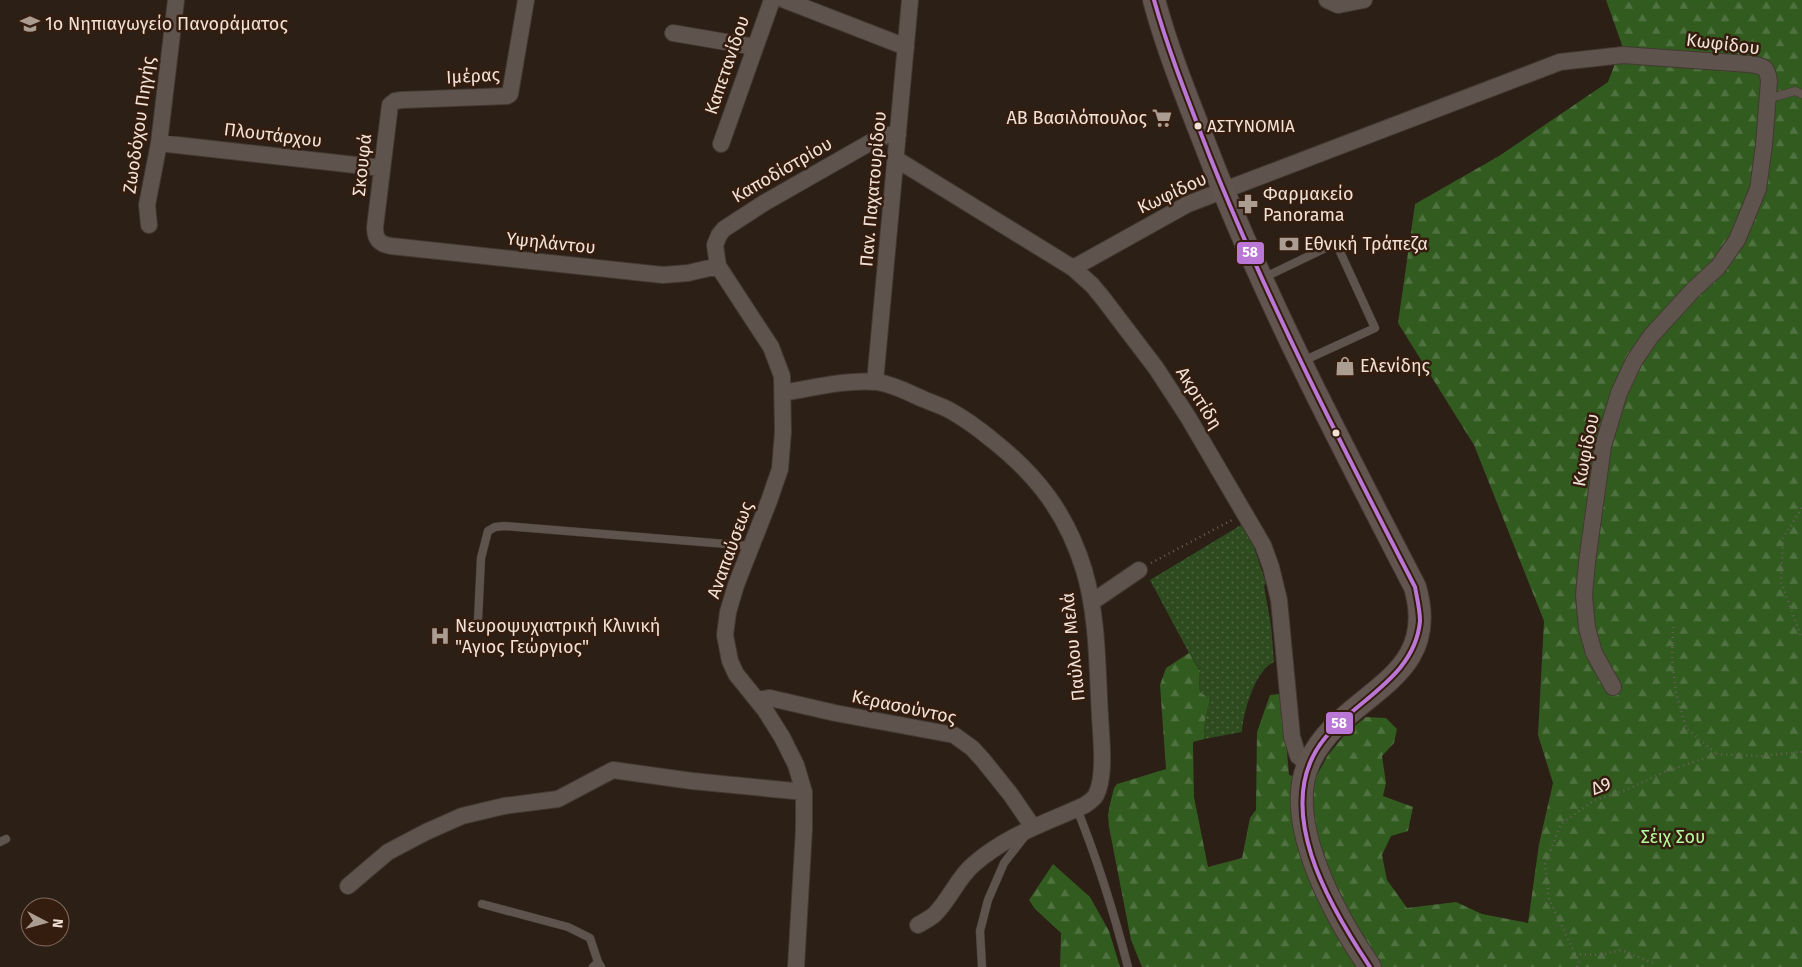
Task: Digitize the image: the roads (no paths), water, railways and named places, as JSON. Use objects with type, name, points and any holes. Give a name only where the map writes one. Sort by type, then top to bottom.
[{"type":"main road","points":[[1154,0],[1164,38],[1223,192],[1261,279],[1378,518],[1415,586],[1421,617],[1416,643],[1402,667],[1387,682],[1337,723],[1317,747],[1304,777],[1302,803],[1308,842],[1323,883],[1338,914],[1370,967]]},
{"type":"street","name":"Ζωοδόχου Πηγής","points":[[149,225],[147,205],[159,143],[176,0]]},
{"type":"street","name":"Ιμέρας","points":[[402,100],[507,96],[510,94],[526,0]]},
{"type":"street","name":"Καπετανίδου","points":[[721,144],[772,0]]},
{"type":"street","points":[[785,0],[906,47]]},
{"type":"street","name":"Παν. Παχατουρίδου","points":[[875,382],[910,0]]},
{"type":"street","points":[[1327,0],[1338,5],[1364,0]]},
{"type":"street","points":[[672,34],[755,47]]},
{"type":"street","name":"Κωφίδου","points":[[1073,268],[1188,204],[1560,62],[1623,55],[1762,66],[1768,72],[1769,81],[1758,189],[1737,240],[1718,266],[1651,336],[1634,361],[1619,393],[1603,446],[1584,595],[1587,628],[1594,653],[1613,687]]},
{"type":"street","name":"Σκουφά","points":[[380,242],[376,238],[375,231],[389,107],[393,102],[402,100]]},
{"type":"street","name":"Καποδίστρίου","points":[[718,266],[715,251],[716,240],[728,226],[764,202],[871,142],[887,135],[898,135]]},
{"type":"street","name":"Πλουτάρχου","points":[[159,143],[382,168]]},
{"type":"street","name":"Ακριτίδη","points":[[896,159],[1073,268],[1102,297],[1156,368],[1188,417],[1263,545],[1275,581],[1281,620],[1292,737],[1298,756],[1308,764]]},
{"type":"street","name":"Υψηλάντου","points":[[380,242],[385,245],[400,247],[663,275],[698,272],[718,266]]},
{"type":"street","name":"Αναπαύσεως","points":[[718,266],[774,353],[782,376],[783,432],[780,469],[732,598],[725,635],[730,661],[736,674],[774,723],[789,750],[804,792],[804,829],[796,967]]},
{"type":"street","name":"Παύλου Μελά","points":[[783,393],[834,384],[875,382],[906,391],[952,411],[977,428],[1016,460],[1037,482],[1064,520],[1084,570],[1092,602],[1097,654],[1101,774],[1095,797],[1077,809],[1008,839],[975,862],[964,873],[935,914],[918,925]]},
{"type":"street","points":[[1092,602],[1139,570]]},
{"type":"street","name":"Κερασούντος","points":[[757,700],[770,698],[835,713],[954,735],[972,748],[983,760],[1011,795],[1033,827]]},
{"type":"street","points":[[348,886],[388,852],[462,816],[504,806],[558,799],[613,770],[692,781],[804,792]]},
{"type":"lane","points":[[1768,99],[1794,91],[1802,94]]},
{"type":"lane","points":[[1261,279],[1336,243],[1375,328],[1300,362]]},
{"type":"lane","points":[[478,620],[481,558],[488,531],[495,527],[505,526],[751,546]]},
{"type":"lane","points":[[1077,809],[1095,853],[1116,920],[1128,967]]},
{"type":"lane","points":[[982,967],[980,931],[988,900],[1004,863],[1033,827]]},
{"type":"lane","points":[[482,904],[568,927],[590,938],[597,965]]},
{"type":"place","name":"1ο Νηπιαγωγείο Πανοράματος","points":[[30,24]]},
{"type":"place","name":"ΑΒ Βασιλόπουλος","points":[[1162,118]]},
{"type":"place","name":"ΑΣΤΥΝΟΜΙΑ","points":[[1198,126]]},
{"type":"place","name":"Φαρμακείο Panorama","points":[[1248,204]]},
{"type":"place","name":"Εθνική Τράπεζα","points":[[1289,244]]},
{"type":"place","name":"Ελενίδης","points":[[1345,366]]},
{"type":"place","name":"Νευροψυχιατρική Κλινική \"Αγιος Γεώργιος\"","points":[[440,636]]},
{"type":"park label","name":"Σέιχ Σου","points":[[1673,837]]}]
